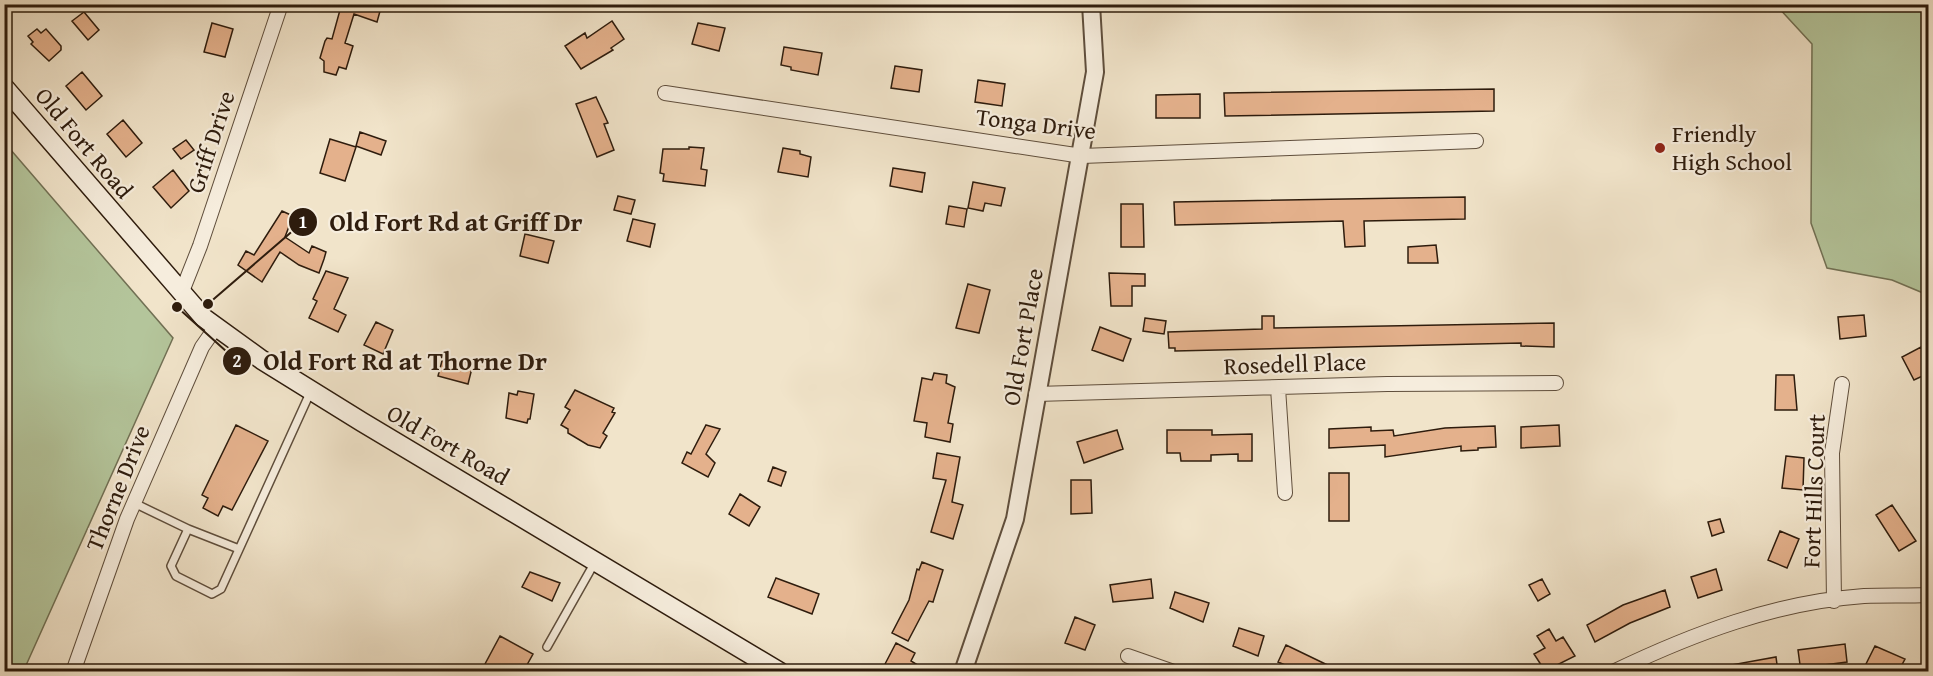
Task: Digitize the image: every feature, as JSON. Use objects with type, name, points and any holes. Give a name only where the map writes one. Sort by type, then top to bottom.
[{"type":"main road","name":"Old Fort Road","points":[[4,87],[181,294],[216,327],[262,360],[311,390],[780,672]]},
{"type":"street","name":"Griff Drive","points":[[181,294],[200,246],[281,4]]},
{"type":"street","name":"Old Fort Place","points":[[963,672],[1015,519],[1036,394],[1082,156],[1095,72],[1091,4]]},
{"type":"street","name":"Tonga Drive","points":[[665,93],[1082,156],[1476,141]]},
{"type":"street","name":"Thorne Drive","points":[[73,672],[134,503],[202,347],[216,327]]},
{"type":"street","name":"Rosedell Place","points":[[1036,394],[1387,384],[1556,382]]},
{"type":"street","name":"Fort Hills Court","points":[[1834,601],[1832,453],[1842,384]]},
{"type":"street","points":[[1278,388],[1285,493]]},
{"type":"street","points":[[1613,672],[1669,646],[1744,618],[1862,596],[1929,595]]},
{"type":"street","points":[[1128,656],[1174,672]]},
{"type":"lane","points":[[188,529],[171,566],[176,576],[212,594],[222,589],[311,390]]},
{"type":"lane","points":[[134,503],[188,529],[239,549]]},
{"type":"lane","points":[[547,646],[596,560]]},
{"type":"green space","points":[[1776,5],[1928,5],[1928,295],[1892,280],[1827,268],[1811,223],[1812,44]]},
{"type":"green space","points":[[4,142],[173,338],[23,672],[4,671]]},
{"type":"building","points":[[332,4],[382,4],[377,22],[354,14],[345,43],[353,46],[346,69],[339,67],[336,75],[324,72],[324,61],[320,58],[325,41],[327,38],[332,39],[340,10],[331,7]]},
{"type":"building","points":[[84,12],[99,30],[88,40],[72,21]]},
{"type":"building","points":[[612,21],[624,39],[611,48],[613,50],[581,69],[565,46],[585,33],[587,38]]},
{"type":"building","points":[[212,23],[233,29],[225,57],[204,52]]},
{"type":"building","points":[[698,23],[725,28],[719,51],[692,44]]},
{"type":"building","points":[[37,29],[41,33],[46,29],[61,46],[61,50],[49,61],[31,44],[33,42],[28,36]]},
{"type":"building","points":[[784,47],[822,53],[818,75],[791,70],[791,67],[781,65]]},
{"type":"building","points":[[895,66],[922,70],[919,92],[891,88]]},
{"type":"building","points":[[82,72],[102,96],[86,110],[66,86]]},
{"type":"building","points":[[978,80],[1005,84],[1002,106],[975,102]]},
{"type":"building","points":[[1494,89],[1494,111],[1225,116],[1224,93]]},
{"type":"building","points":[[1200,94],[1200,118],[1156,118],[1156,95]]},
{"type":"building","points":[[596,97],[608,123],[604,124],[614,150],[597,157],[576,104]]},
{"type":"building","points":[[123,120],[142,143],[126,157],[107,134]]},
{"type":"building","points":[[360,132],[386,141],[381,155],[356,146]]},
{"type":"building","points":[[330,139],[356,147],[345,181],[320,173]]},
{"type":"building","points":[[186,140],[194,150],[181,159],[173,149]]},
{"type":"building","points":[[689,147],[704,148],[701,169],[707,170],[705,186],[663,181],[664,174],[660,173],[663,149],[689,149]]},
{"type":"building","points":[[783,148],[800,151],[800,154],[811,157],[808,177],[778,172]]},
{"type":"building","points":[[893,168],[925,173],[922,192],[890,186]]},
{"type":"building","points":[[173,170],[189,191],[171,208],[153,187]]},
{"type":"building","points":[[973,182],[1005,188],[1001,206],[985,203],[983,211],[968,208]]},
{"type":"building","points":[[618,196],[635,200],[631,214],[614,210]]},
{"type":"building","points":[[1465,197],[1465,219],[1364,221],[1365,246],[1345,247],[1343,221],[1175,225],[1174,202]]},
{"type":"building","points":[[1121,204],[1143,204],[1144,247],[1121,247]]},
{"type":"building","points":[[949,206],[967,209],[964,227],[946,224]]},
{"type":"building","points":[[282,211],[293,216],[285,237],[309,253],[312,246],[326,252],[319,273],[299,265],[280,252],[262,282],[238,265],[246,251],[254,255]]},
{"type":"building","points":[[633,219],[655,224],[650,247],[627,241]]},
{"type":"building","points":[[525,234],[554,241],[548,263],[520,256]]},
{"type":"building","points":[[1436,245],[1438,263],[1408,263],[1408,247]]},
{"type":"building","points":[[326,271],[348,278],[334,309],[346,315],[338,332],[309,318],[317,301],[313,299]]},
{"type":"building","points":[[1109,273],[1145,274],[1145,286],[1132,286],[1132,306],[1111,306]]},
{"type":"building","points":[[968,284],[990,290],[979,333],[956,328]]},
{"type":"building","points":[[1864,315],[1866,336],[1840,339],[1838,317]]},
{"type":"building","points":[[1262,316],[1274,316],[1274,328],[1554,323],[1554,347],[1521,346],[1521,343],[1175,351],[1175,348],[1169,348],[1168,332],[1262,329]]},
{"type":"building","points":[[1145,318],[1166,321],[1164,334],[1143,331]]},
{"type":"building","points":[[376,322],[393,330],[383,354],[364,345]]},
{"type":"building","points":[[1100,327],[1131,339],[1123,361],[1092,350]]},
{"type":"building","points":[[1921,347],[1929,362],[1929,373],[1914,380],[1902,357]]},
{"type":"building","points":[[443,357],[473,364],[468,384],[438,376]]},
{"type":"building","points":[[934,373],[947,375],[946,383],[955,387],[948,423],[953,424],[950,442],[925,437],[927,423],[914,421],[922,378],[932,380]]},
{"type":"building","points":[[1776,375],[1794,375],[1797,410],[1775,410]]},
{"type":"building","points":[[575,390],[614,408],[612,412],[615,413],[603,433],[607,436],[600,448],[588,445],[568,433],[568,429],[561,425],[570,410],[565,407]]},
{"type":"building","points":[[518,391],[534,394],[530,419],[527,423],[506,418],[509,393],[517,395]]},
{"type":"building","points":[[236,425],[268,441],[232,510],[223,506],[218,516],[203,508],[208,498],[202,495]]},
{"type":"building","points":[[706,425],[720,429],[706,454],[715,463],[708,477],[682,463],[687,452],[691,454]]},
{"type":"building","points":[[1559,425],[1560,446],[1521,448],[1521,427]]},
{"type":"building","points":[[1495,426],[1496,447],[1478,448],[1478,450],[1461,451],[1461,446],[1385,457],[1385,445],[1329,448],[1329,429],[1371,427],[1371,431],[1393,430],[1394,436],[1445,428]]},
{"type":"building","points":[[1117,430],[1123,449],[1084,463],[1077,442]]},
{"type":"building","points":[[1167,430],[1212,430],[1212,435],[1252,434],[1252,461],[1238,461],[1238,454],[1211,455],[1211,461],[1181,461],[1180,453],[1167,453]]},
{"type":"building","points":[[937,453],[960,457],[952,502],[963,505],[953,539],[931,532],[946,480],[933,478]]},
{"type":"building","points":[[1786,456],[1804,458],[1803,490],[1782,488]]},
{"type":"building","points":[[773,467],[786,472],[781,486],[768,481]]},
{"type":"building","points":[[1329,473],[1349,473],[1349,521],[1329,521]]},
{"type":"building","points":[[1071,480],[1091,480],[1092,513],[1071,514]]},
{"type":"building","points":[[740,494],[760,507],[749,526],[729,514]]},
{"type":"building","points":[[1892,505],[1916,541],[1899,551],[1876,515]]},
{"type":"building","points":[[1720,519],[1724,532],[1712,536],[1708,522]]},
{"type":"building","points":[[1780,531],[1799,539],[1787,568],[1768,560]]},
{"type":"building","points":[[922,562],[943,570],[933,602],[929,601],[908,641],[892,633],[909,600],[917,569],[919,570]]},
{"type":"building","points":[[1716,569],[1722,590],[1698,598],[1691,577]]},
{"type":"building","points":[[530,572],[560,583],[552,601],[522,587]]},
{"type":"building","points":[[776,578],[819,594],[812,614],[768,597]]},
{"type":"building","points":[[1151,579],[1153,598],[1113,602],[1110,585]]},
{"type":"building","points":[[1542,579],[1550,594],[1538,601],[1529,585]]},
{"type":"building","points":[[1665,590],[1670,607],[1630,623],[1595,642],[1587,625],[1623,605]]},
{"type":"building","points":[[1175,592],[1209,603],[1203,622],[1170,608]]},
{"type":"building","points":[[1075,617],[1095,625],[1085,650],[1065,643]]},
{"type":"building","points":[[1239,628],[1264,636],[1258,656],[1233,646]]},
{"type":"building","points":[[1549,629],[1556,641],[1563,637],[1575,656],[1545,671],[1534,654],[1545,648],[1537,636]]},
{"type":"building","points":[[500,636],[533,654],[523,672],[499,672],[485,664]]},
{"type":"building","points":[[896,643],[915,653],[911,661],[929,672],[887,672],[890,666],[885,664]]},
{"type":"building","points":[[1845,644],[1847,662],[1817,666],[1818,672],[1801,672],[1798,650]]},
{"type":"building","points":[[1286,645],[1342,672],[1290,672],[1292,668],[1278,662]]},
{"type":"building","points":[[1875,646],[1905,659],[1898,672],[1881,672],[1866,664]]},
{"type":"building","points":[[1776,657],[1778,672],[1732,672],[1731,665]]},
{"type":"place","name":"Friendly High School","points":[[1660,148]]},
{"type":"place","name":"Old Fort Rd at Griff Dr","points":[[208,304]]},
{"type":"place","name":"Old Fort Rd at Thorne Dr","points":[[177,307]]}]
